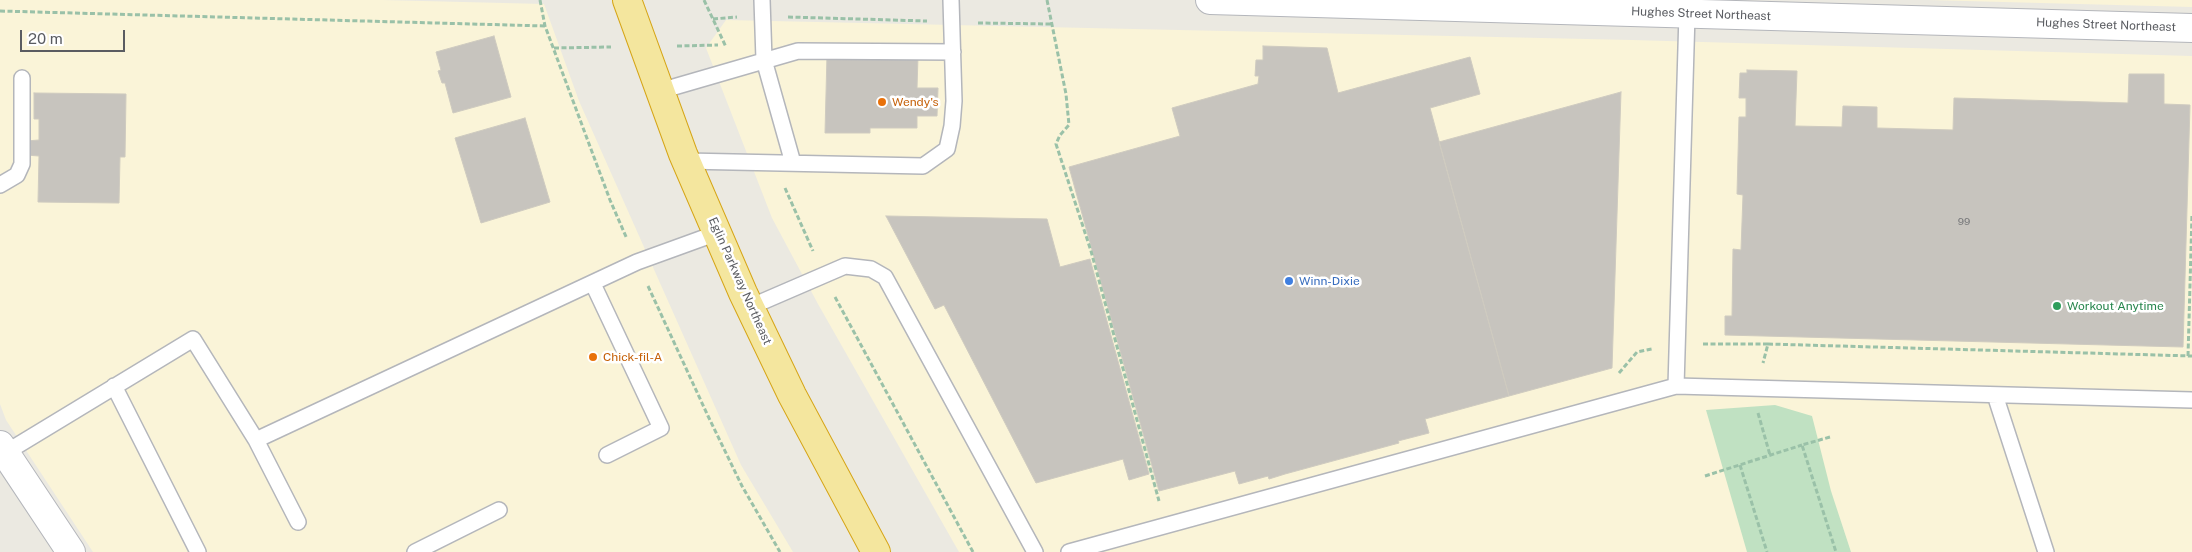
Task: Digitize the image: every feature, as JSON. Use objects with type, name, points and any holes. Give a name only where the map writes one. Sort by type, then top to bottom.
[{"type":"highway","name":"Eglin Parkway Northeast","points":[[626,0],[686,161],[750,306],[792,395],[876,552]]},
{"type":"street","name":"Hughes Street Northeast","points":[[1210,0],[1687,14],[1795,8],[2192,28]]},
{"type":"street","points":[[2,449],[71,552]]},
{"type":"lane","points":[[762,0],[764,60],[794,163]]},
{"type":"lane","points":[[686,161],[923,166],[947,148],[952,126],[954,101],[951,0]]},
{"type":"lane","points":[[1676,386],[1687,14]]},
{"type":"lane","points":[[660,91],[798,51],[953,52]]},
{"type":"lane","points":[[0,185],[17,175],[22,164],[22,78]]},
{"type":"lane","points":[[256,440],[637,262],[717,232]]},
{"type":"lane","points":[[750,306],[846,266],[871,269],[885,277],[1035,552]]},
{"type":"lane","points":[[593,284],[661,428],[608,455]]},
{"type":"lane","points":[[2,449],[193,339],[256,440],[298,522]]},
{"type":"lane","points":[[114,386],[198,552]]},
{"type":"lane","points":[[1070,552],[1676,386],[2192,400]]},
{"type":"lane","points":[[1995,395],[2046,552]]},
{"type":"lane","points":[[415,552],[499,510]]},
{"type":"path","points":[[1047,0],[1066,94],[1069,125],[1060,134],[1056,144],[1091,251],[1166,526]]},
{"type":"path","points":[[0,11],[545,26]]},
{"type":"path","points":[[713,18],[763,17],[1052,24]]},
{"type":"path","points":[[1768,344],[2190,356],[2192,214]]},
{"type":"path","points":[[1705,476],[1830,437]]},
{"type":"path","points":[[1802,445],[1836,552]]},
{"type":"path","points":[[1740,465],[1767,552]]},
{"type":"shaded area","points":[[0,0],[382,0],[544,4],[579,101],[741,465],[793,552],[93,552],[6,420],[0,404]]},
{"type":"shaded area","points":[[1928,0],[2192,0],[2192,7]]},
{"type":"shaded area","points":[[726,20],[1632,40],[2192,56],[2192,552],[959,552],[818,304],[772,218],[706,48]]},
{"type":"green space","points":[[1775,405],[1812,416],[1831,491],[1851,552],[1747,552],[1706,410]]},
{"type":"building","points":[[494,36],[511,97],[453,113],[445,83],[442,83],[438,71],[441,70],[436,52]]},
{"type":"building","name":"Winn-Dixie","points":[[1263,46],[1327,48],[1338,93],[1470,57],[1480,94],[1430,108],[1509,396],[1425,419],[1429,433],[1269,479],[1268,476],[1239,484],[1235,471],[1159,491],[1069,167],[1180,136],[1172,108],[1258,84],[1259,76],[1255,76],[1256,60],[1263,60]]},
{"type":"building","name":"Wendy's","points":[[827,55],[918,56],[917,88],[938,88],[937,116],[917,116],[917,128],[870,128],[870,133],[825,133]]},
{"type":"building","points":[[1747,70],[1797,71],[1795,126],[1842,127],[1843,106],[1877,107],[1877,128],[1953,130],[1954,98],[2128,103],[2129,74],[2164,74],[2164,104],[2190,105],[2183,347],[1725,335],[1725,316],[1732,316],[1733,249],[1741,250],[1743,195],[1737,194],[1739,117],[1746,117],[1746,98],[1739,98],[1740,73],[1747,73]]},
{"type":"building","points":[[1621,92],[1612,368],[1509,396],[1439,142]]},
{"type":"building","points":[[34,93],[126,94],[125,157],[120,157],[119,203],[38,202],[39,156],[26,155],[26,141],[39,140],[39,119],[34,119]]},
{"type":"building","points":[[525,118],[550,202],[481,223],[455,138]]},
{"type":"building","points":[[886,216],[1047,219],[1060,267],[1090,259],[1149,474],[1129,480],[1123,459],[1036,483],[944,305],[935,309]]},
{"type":"place","name":"Wendy's","points":[[882,102]]},
{"type":"place","name":"Winn-Dixie","points":[[1289,281]]},
{"type":"place","name":"Workout Anytime","points":[[2057,306]]},
{"type":"place","name":"Chick-fil-A","points":[[593,357]]}]
